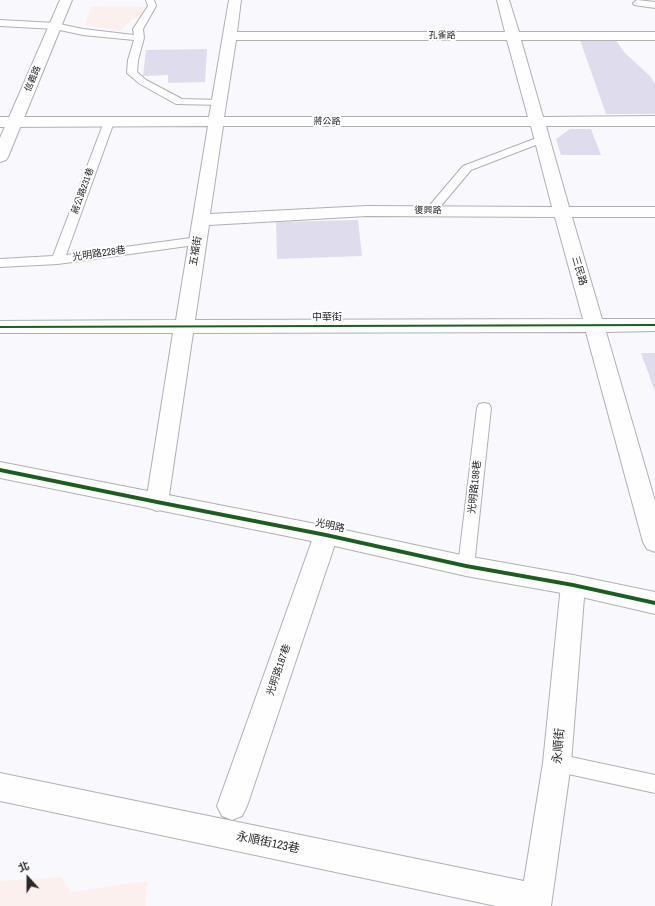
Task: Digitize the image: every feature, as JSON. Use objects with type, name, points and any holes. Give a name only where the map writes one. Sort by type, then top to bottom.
[{"type":"street","name":"信義路","points":[[0,157],[7,122],[55,26],[66,0]]},
{"type":"street","name":"五福街","points":[[157,502],[235,0]]},
{"type":"street","name":"三民路","points":[[503,0],[655,542]]},
{"type":"street","name":"孔雀路","points":[[230,36],[655,36]]},
{"type":"street","name":"蔣公路","points":[[7,122],[655,121]]},
{"type":"street","name":"復興路","points":[[201,220],[367,211],[655,212]]},
{"type":"street","name":"中華街","points":[[0,327],[655,325]]},
{"type":"street","name":"光明路","points":[[0,470],[326,535],[466,566],[573,585],[655,603]]},
{"type":"street","name":"光明路187巷","points":[[232,806],[326,535]]},
{"type":"street","name":"永順街","points":[[536,903],[557,764],[573,585]]},
{"type":"street","name":"永順街123巷","points":[[0,787],[536,903]]},
{"type":"lane","points":[[150,0],[152,6],[138,29],[139,38],[132,73],[138,79],[180,102],[219,103]]},
{"type":"lane","points":[[637,3],[655,5]]},
{"type":"lane","points":[[0,23],[55,26],[90,33],[139,38]]},
{"type":"lane","name":"蔣公路231巷","points":[[58,260],[109,122]]},
{"type":"lane","points":[[431,211],[467,168],[542,139]]},
{"type":"lane","name":"光明路228巷","points":[[0,263],[58,260],[198,241]]},
{"type":"lane","name":"光明路198巷","points":[[466,566],[484,408]]},
{"type":"lane","points":[[557,764],[655,784]]},
{"type":"shaded area","points":[[91,6],[148,7],[119,31],[85,25]]},
{"type":"shaded area","points":[[61,877],[71,892],[147,881],[145,906],[0,906],[0,881]]},
{"type":"building","points":[[615,39],[625,53],[650,76],[655,84],[655,114],[606,114],[580,40]]},
{"type":"building","points":[[207,49],[205,82],[168,83],[168,75],[143,76],[146,50]]},
{"type":"building","points":[[570,129],[591,129],[601,155],[561,155],[556,139]]},
{"type":"building","points":[[358,220],[362,256],[277,259],[276,222]]},
{"type":"building","points":[[641,353],[655,353],[655,392]]},
{"type":"cycle path","points":[[0,327],[655,325]]},
{"type":"cycle path","points":[[0,470],[326,535],[466,566],[573,585],[655,603]]}]
